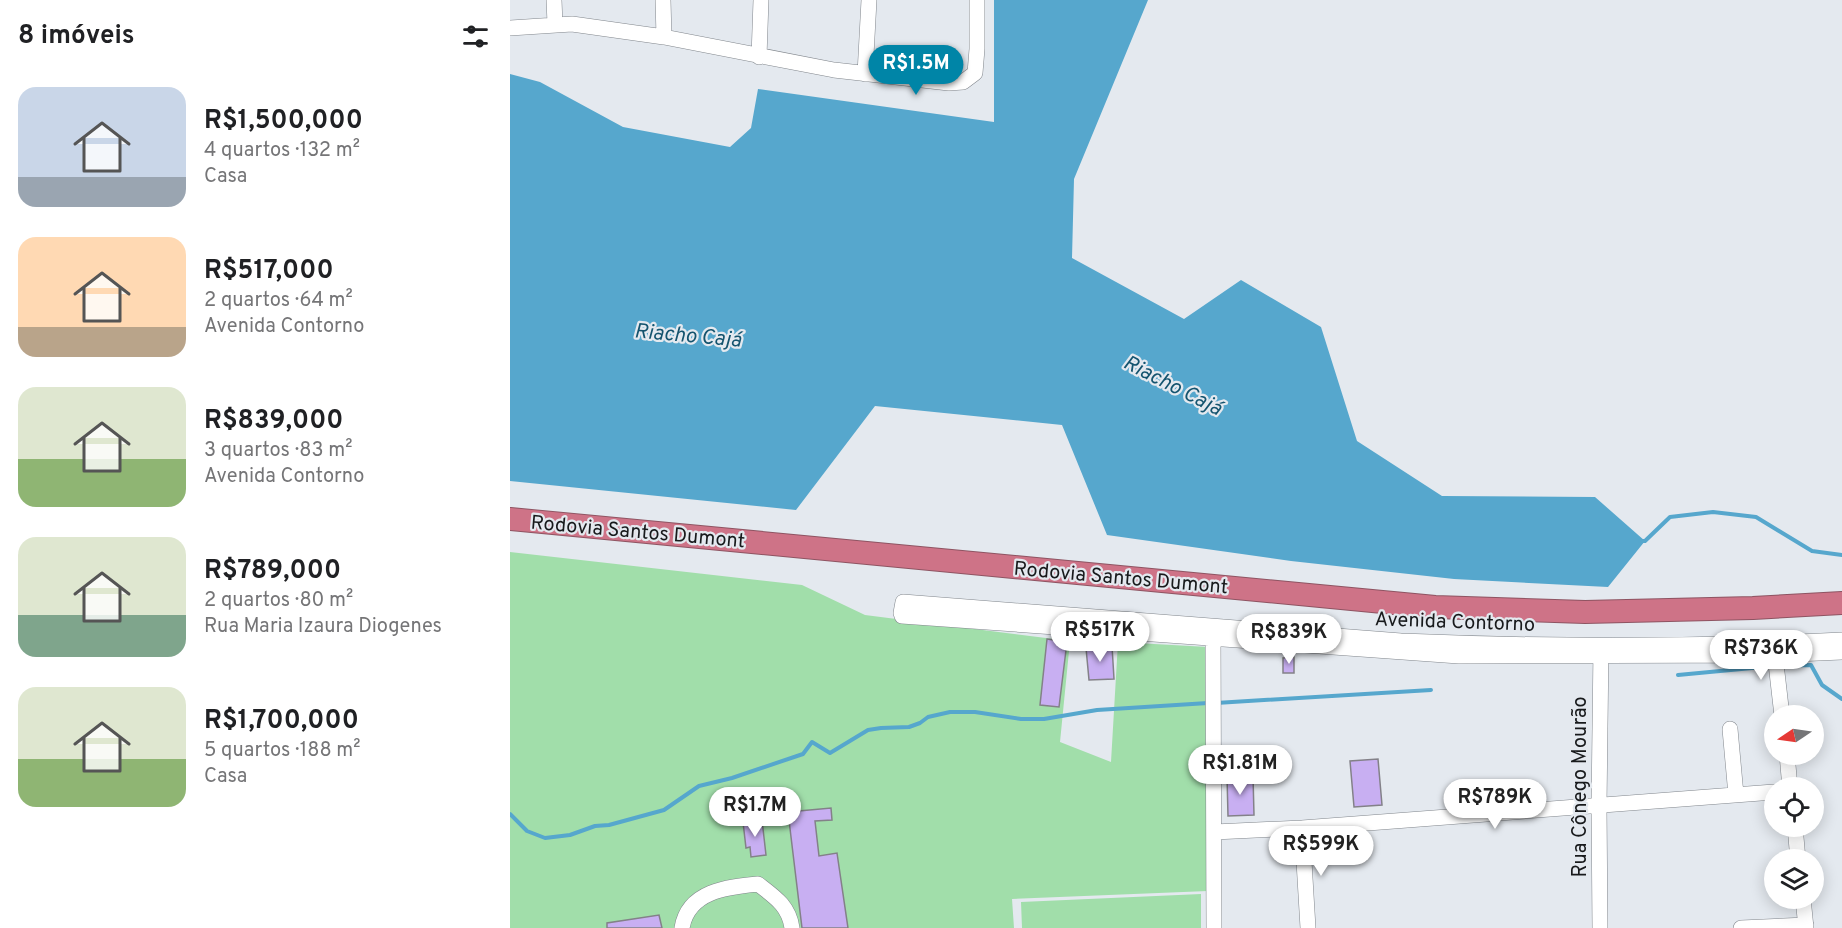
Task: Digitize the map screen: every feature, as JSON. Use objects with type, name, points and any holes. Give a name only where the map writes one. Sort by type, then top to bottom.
[{"type":"highway","name":"Rodovia Santos Dumont","points":[[510,519],[1435,607],[1585,612],[1842,603]]},
{"type":"street","points":[[554,0],[555,24]]},
{"type":"street","points":[[663,0],[664,37]]},
{"type":"street","points":[[759,57],[761,0]]},
{"type":"street","points":[[865,74],[869,0]]},
{"type":"street","points":[[510,28],[572,24],[664,37],[759,57],[865,74],[949,83],[963,82],[975,73],[977,0]]},
{"type":"street","name":"Avenida Contorno","points":[[902,616],[1054,620],[1213,632],[1601,651],[1774,649],[1842,640]]},
{"type":"street","points":[[1213,632],[1214,928]]},
{"type":"street","points":[[1781,705],[1774,649],[1842,652]]},
{"type":"street","name":"Rua Cônego Mourão","points":[[1600,928],[1601,651]]},
{"type":"street","points":[[1730,729],[1736,795]]},
{"type":"street","points":[[1214,832],[1302,828],[1764,793]]},
{"type":"street","points":[[1302,828],[1308,928]]},
{"type":"street","points":[[682,928],[684,918],[704,895],[728,887],[758,884],[784,904],[792,928]]},
{"type":"street","points":[[1741,928],[1806,926],[1804,909]]},
{"type":"green space","points":[[510,552],[802,585],[865,615],[1070,641],[1060,742],[1111,762],[1118,642],[1208,647],[1208,891],[1012,899],[1014,928],[510,928]]},
{"type":"green space","points":[[1201,894],[1201,928],[1022,928],[1021,902]]},
{"type":"water","points":[[994,0],[1148,0],[1074,179],[1072,258],[1184,319],[1241,280],[1321,327],[1357,441],[1442,496],[1595,497],[1645,541],[1608,587],[1454,579],[1291,561],[1107,535],[1062,425],[875,406],[796,510],[510,481],[510,74],[540,82],[623,127],[730,147],[751,128],[758,89],[994,122]]},
{"type":"building","points":[[1047,639],[1067,642],[1059,707],[1040,705]]},
{"type":"building","points":[[1112,646],[1114,679],[1089,680],[1086,648]]},
{"type":"building","points":[[1294,657],[1294,673],[1283,673],[1283,658]]},
{"type":"building","points":[[1378,759],[1382,805],[1354,807],[1350,761]]},
{"type":"building","points":[[1227,776],[1253,776],[1254,815],[1228,816]]},
{"type":"building","points":[[831,808],[832,820],[815,821],[819,856],[837,853],[848,928],[802,928],[788,812]]},
{"type":"building","points":[[762,820],[766,855],[751,857],[750,847],[746,848],[743,822]]},
{"type":"building","points":[[659,915],[662,928],[607,928],[607,923]]},
{"type":"waterway","name":"Riacho Cajá","points":[[1640,541],[1645,541],[1670,517],[1713,512],[1756,517],[1812,551],[1842,555]]},
{"type":"waterway","name":"Riacho Cajá","points":[[1781,666],[1811,665],[1822,685],[1842,699]]},
{"type":"waterway","name":"Riacho Cajá","points":[[1678,675],[1773,666]]},
{"type":"waterway","name":"Riacho Cajá","points":[[1216,703],[1431,690]]},
{"type":"waterway","name":"Riacho Cajá","points":[[510,814],[527,831],[545,838],[570,835],[595,826],[609,825],[664,810],[699,786],[732,778],[803,754],[812,742],[830,753],[868,730],[909,727],[928,717],[950,712],[975,712],[1021,719],[1044,719],[1097,710],[1208,703]]}]
